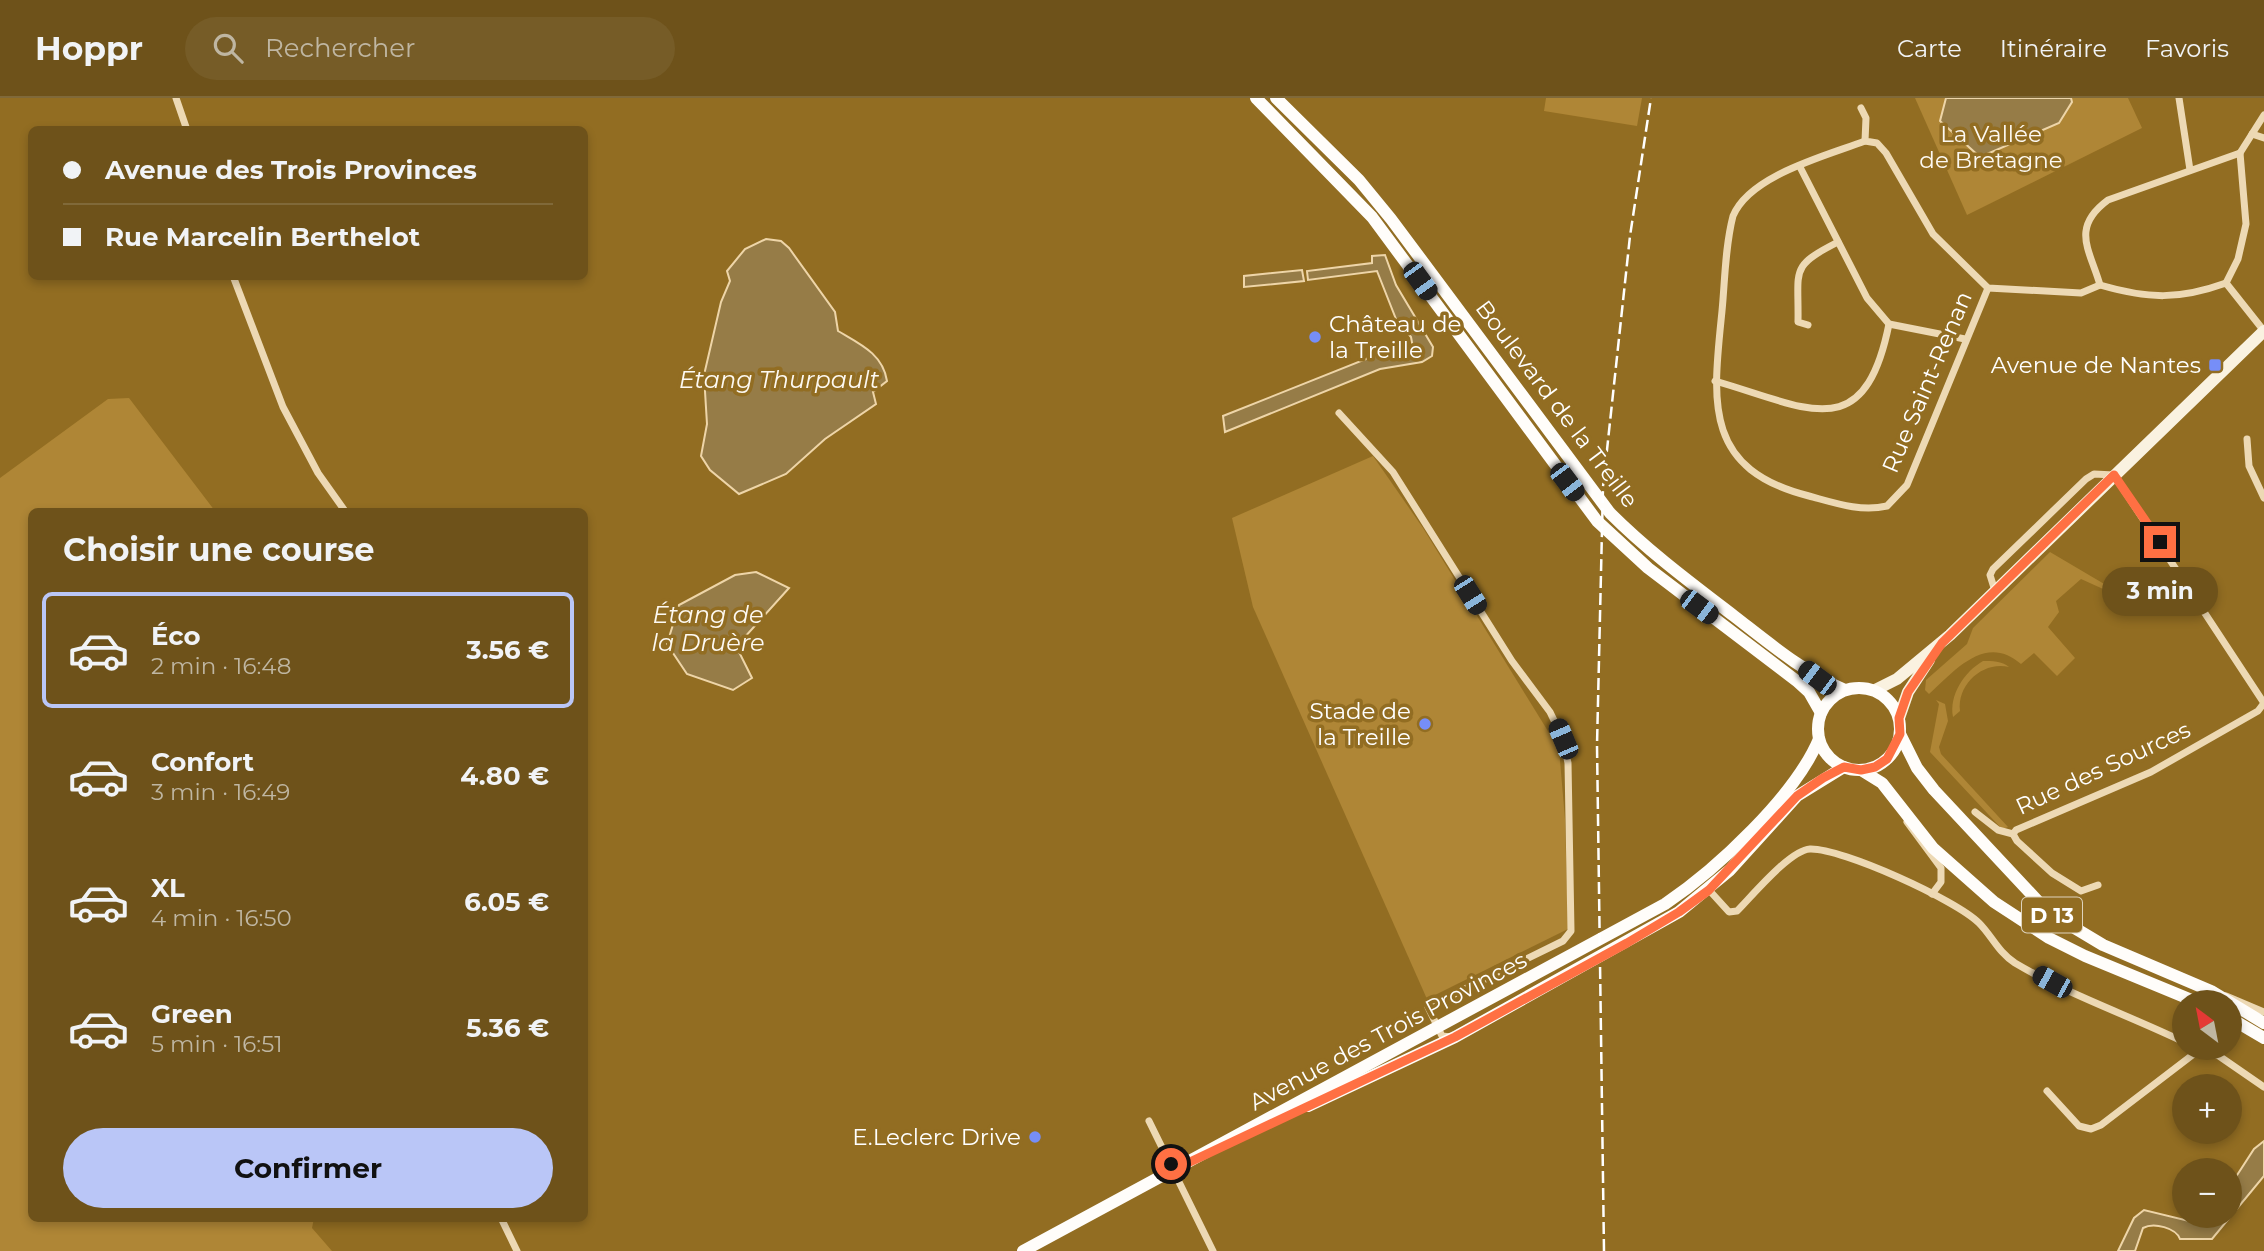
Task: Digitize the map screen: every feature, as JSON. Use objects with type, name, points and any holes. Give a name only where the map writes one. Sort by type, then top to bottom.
[{"type":"main road","name":"Boulevard de la Treille","points":[[1256,98],[1372,217],[1579,498],[1626,550],[1798,682],[1809,692],[1821,713]]},
{"type":"main road","name":"Boulevard de la Treille","points":[[1276,98],[1359,180],[1391,219],[1587,485],[1634,538],[1817,678],[1845,690]]},
{"type":"main road","points":[[1942,643],[1908,692],[1899,718],[1900,734],[1887,759],[1875,767],[1861,770],[1844,767],[1826,751],[1819,739],[1821,713],[1830,699],[1845,690],[1875,690],[1897,679],[1942,643],[2264,331]]},
{"type":"main road","points":[[1875,690],[1884,696],[1899,718]]},
{"type":"main road","name":"D 13","points":[[1900,734],[1917,768],[1934,790],[2048,912],[2103,945],[2209,990]]},
{"type":"main road","name":"Avenue des Trois Provinces","points":[[1023,1251],[1577,953],[1685,891],[1721,860],[1796,781],[1809,764],[1819,739]]},
{"type":"main road","points":[[1709,890],[1797,796],[1844,767]]},
{"type":"main road","name":"D 13","points":[[1861,770],[1882,783],[1933,848],[1969,882],[2049,938],[2172,992]]},
{"type":"main road","name":"Avenue des Trois Provinces","points":[[1219,1146],[1455,1037],[1627,943],[1679,912],[1709,890]]},
{"type":"main road","name":"D 13","points":[[2242,1010],[2264,1023]]},
{"type":"main road","points":[[2242,1025],[2264,1038]]},
{"type":"street","points":[[176,98],[186,126]]},
{"type":"street","points":[[2179,98],[2190,170]]},
{"type":"street","points":[[1861,108],[1866,118],[1866,141],[1877,143],[1886,153],[1933,234],[1988,288],[2081,293],[2100,285],[2135,295],[2167,297],[2198,293],[2226,283],[2238,259],[2246,224],[2240,153],[2264,115]]},
{"type":"street","points":[[2252,134],[2264,138]]},
{"type":"street","name":"Rue Saint-Renan","points":[[1866,141],[1800,167],[1748,193],[1733,216],[1715,381],[1721,429],[1734,451],[1755,474],[1792,492],[1856,508],[1877,508],[1897,498],[1907,485],[1988,288]]},
{"type":"street","points":[[2100,285],[2086,248],[2086,231],[2092,215],[2108,200],[2240,153]]},
{"type":"street","points":[[1800,167],[1867,298],[1889,324],[1965,339]]},
{"type":"street","points":[[1808,325],[1798,322],[1799,270],[1806,258],[1838,242]]},
{"type":"street","points":[[234,280],[282,407],[318,472],[343,508]]},
{"type":"street","points":[[2226,283],[2264,331]]},
{"type":"street","points":[[1715,381],[1822,410],[1842,408],[1858,399],[1870,383],[1889,324]]},
{"type":"street","points":[[1339,413],[1393,472],[1512,662],[1550,712],[1563,739],[1567,763],[1571,931],[1563,941],[1428,1007],[1442,1036],[1455,1037]]},
{"type":"street","points":[[2247,439],[2249,466],[2264,498]]},
{"type":"street","points":[[2114,475],[2264,703]]},
{"type":"street","name":"Rue des Sources","points":[[2098,885],[2081,891],[2070,886],[2052,873],[2014,834],[2019,827],[2151,772],[2258,711],[2264,703]]},
{"type":"street","points":[[1904,812],[1910,830],[1941,868],[1941,882],[1932,894]]},
{"type":"street","points":[[1975,812],[1997,830],[2014,834]]},
{"type":"street","points":[[1709,890],[1721,907],[1728,912],[1737,911],[1795,854],[1807,849],[1828,851],[1932,894],[1961,909],[1981,925],[1993,944],[2012,961],[2071,993],[2172,1037]]},
{"type":"street","points":[[2242,1001],[2264,1012]]},
{"type":"street","points":[[2047,1091],[2079,1126],[2091,1129],[2183,1060]]},
{"type":"street","points":[[2225,1060],[2264,1087]]},
{"type":"street","points":[[1149,1121],[1180,1190],[1213,1251]]},
{"type":"street","points":[[503,1222],[517,1251]]},
{"type":"green space","points":[[1546,98],[1642,98],[1637,126],[1544,111]]},
{"type":"green space","name":"La Vallée de Bretagne","points":[[1915,98],[2128,98],[2142,128],[1967,215]]},
{"type":"green space","points":[[129,398],[213,508],[28,508],[28,1222],[313,1222],[312,1228],[332,1251],[0,1251],[0,478],[108,399]]},
{"type":"green space","name":"Stade de la Treille","points":[[1373,456],[1423,528],[1559,749],[1565,819],[1568,929],[1427,999],[1253,607],[1232,518]]},
{"type":"green space","points":[[2050,552],[2111,588],[2126,573],[2128,577],[2112,593],[2081,579],[2056,601],[2059,612],[2048,627],[2075,658],[2057,676],[2034,653],[2021,664],[2008,655],[1996,652],[1983,654],[1960,666],[1929,694],[1925,690],[1926,680],[1967,644],[1973,628]]},
{"type":"green space","points":[[1983,661],[2000,662],[2009,667],[1990,668],[1974,677],[1963,692],[1960,711],[1953,717],[1953,701],[1959,685],[1970,671]]},
{"type":"green space","points":[[1936,700],[1945,704],[1948,721],[1939,747],[1941,754],[2008,827],[2002,829],[1930,752],[1939,704]]},
{"type":"water","points":[[1946,98],[2071,98],[2072,102],[2059,123],[1980,157],[1940,121]]},
{"type":"water","name":"Étang Thurpault","points":[[766,239],[781,241],[789,248],[835,312],[838,331],[876,357],[887,381],[873,392],[876,404],[825,439],[786,474],[739,494],[710,470],[701,456],[707,424],[704,375],[721,302],[730,281],[727,271],[745,249]]},
{"type":"water","points":[[1385,255],[1396,285],[1433,347],[1432,356],[1422,362],[1380,369],[1225,432],[1223,416],[1396,347],[1413,348],[1411,337],[1396,319],[1377,271],[1308,280],[1307,271],[1372,263],[1372,256]]},
{"type":"water","points":[[1302,270],[1304,281],[1244,287],[1244,276]]},
{"type":"water","name":"Étang de la Druère","points":[[756,572],[789,588],[743,639],[739,652],[752,678],[733,690],[687,674],[667,644],[679,605],[735,575]]},
{"type":"water","points":[[2264,1141],[2264,1176],[2242,1203],[2242,1168],[2254,1149]]},
{"type":"water","points":[[2144,1210],[2172,1217],[2172,1228],[2221,1228],[2212,1239],[2180,1239],[2169,1229],[2148,1226],[2143,1228],[2135,1251],[2118,1251],[2134,1218]]},
{"type":"railway","points":[[1604,1251],[1597,745],[1603,487],[1630,236],[1651,98]]},
{"type":"place","name":"Château de la Treille","points":[[1315,337]]},
{"type":"place","name":"Avenue de Nantes","points":[[2215,365]]},
{"type":"place","name":"Stade de la Treille","points":[[1425,724]]},
{"type":"place","name":"E.Leclerc Drive","points":[[1035,1137]]},
{"type":"route","points":[[1171,1164],[1173,1170],[1455,1037],[1679,912],[1730,870],[1797,796],[1844,767],[1861,770],[1875,767],[1887,759],[1896,748],[1900,734],[1899,718],[1908,692],[1942,643],[2114,475],[2160,542]]}]
